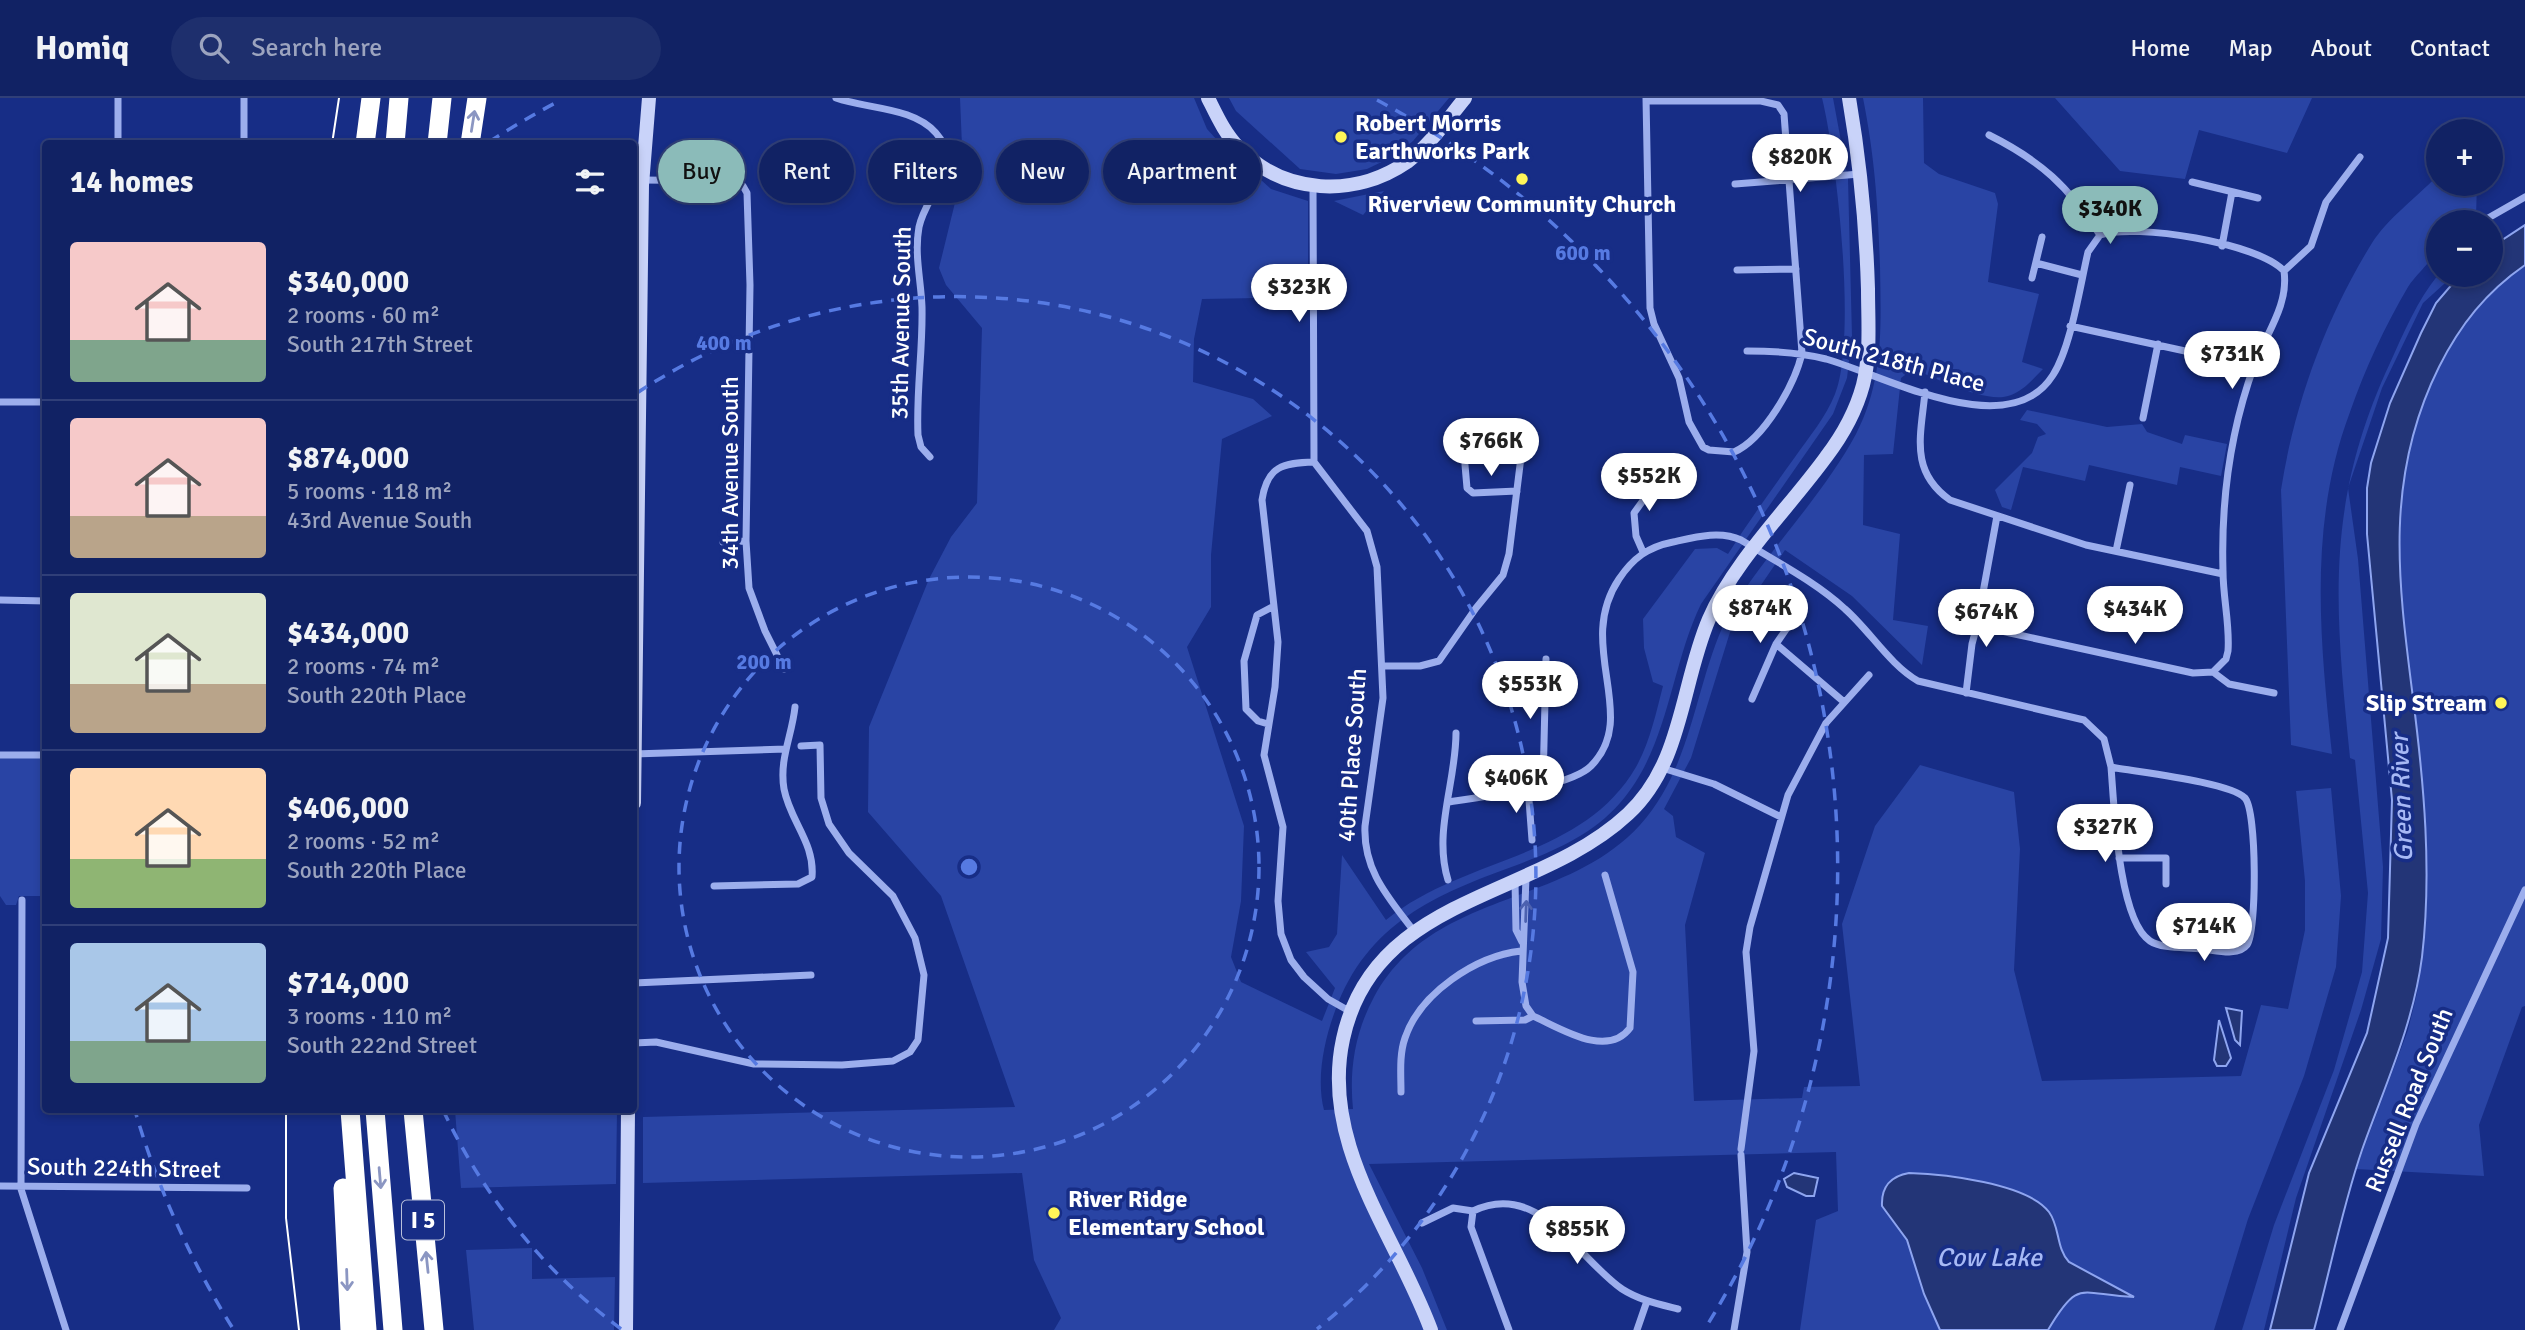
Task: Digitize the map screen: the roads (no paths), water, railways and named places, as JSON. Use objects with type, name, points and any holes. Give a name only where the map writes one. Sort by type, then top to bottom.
[{"type":"highway","points":[[365,140],[370,98]]},
{"type":"highway","points":[[395,140],[399,98]]},
{"type":"highway","points":[[437,140],[442,98]]},
{"type":"highway","points":[[471,140],[477,98]]},
{"type":"highway","points":[[339,1113],[350,1330]]},
{"type":"highway","points":[[350,1113],[368,1330]]},
{"type":"highway","name":"I 5","points":[[375,1113],[393,1330]]},
{"type":"highway","name":"I 5","points":[[413,1113],[434,1330]]},
{"type":"street","points":[[118,98],[118,140]]},
{"type":"street","points":[[244,98],[244,140]]},
{"type":"street","points":[[637,441],[642,180],[649,98]]},
{"type":"street","name":"35th Avenue South","points":[[836,98],[921,121],[936,133],[944,147],[945,170],[923,211],[917,237],[922,316],[918,435],[921,447],[930,457]]},
{"type":"street","points":[[1208,98],[1223,128],[1253,161],[1288,180],[1333,187],[1361,184],[1391,172],[1424,147],[1465,98]]},
{"type":"street","points":[[1431,1330],[1344,1134],[1338,1101],[1339,1068],[1351,1012],[1374,972],[1413,930],[1455,906],[1520,880],[1596,841],[1643,799],[1662,768],[1678,725],[1709,620],[1728,584],[1838,441],[1854,408],[1865,372],[1869,337],[1861,174],[1849,98]]},
{"type":"street","points":[[1646,100],[1761,101],[1778,105],[1786,122],[1802,353],[1791,384],[1757,436],[1742,449],[1722,453],[1703,447],[1695,436],[1679,378],[1654,324],[1650,308],[1646,100]]},
{"type":"street","points":[[1989,135],[2046,168],[2075,200],[2099,235]]},
{"type":"street","points":[[2213,672],[2225,659],[2228,651],[2222,574],[2224,495],[2232,446],[2254,366],[2283,301],[2284,271],[2311,246],[2326,202],[2360,157]]},
{"type":"street","points":[[1735,184],[1861,174]]},
{"type":"street","name":"34th Avenue South","points":[[642,180],[729,181],[743,186],[748,200],[750,229],[746,541],[750,588],[765,631],[784,668]]},
{"type":"street","points":[[2192,182],[2258,198]]},
{"type":"street","points":[[1313,186],[1314,463],[1290,463],[1275,470],[1264,484],[1262,500],[1278,642],[1278,662],[1264,755],[1283,827],[1278,901],[1281,934],[1291,960],[1304,978],[1328,999],[1351,1012]]},
{"type":"street","points":[[2222,246],[2232,192]]},
{"type":"street","points":[[2502,210],[2525,198]]},
{"type":"street","points":[[2254,366],[2070,326],[2088,252],[2099,235],[2113,231],[2141,232],[2222,246],[2261,256],[2284,271]]},
{"type":"street","points":[[2032,278],[2042,237]]},
{"type":"street","points":[[2036,263],[2082,275]]},
{"type":"street","points":[[1737,270],[1797,269]]},
{"type":"street","name":"South 218th Place","points":[[1747,351],[1802,353],[1925,392],[1984,406],[2006,406],[2030,399],[2055,373],[2070,326]]},
{"type":"street","points":[[2143,418],[2158,344]]},
{"type":"street","points":[[1925,392],[1920,456],[1929,480],[1937,491],[1950,500],[2086,545],[2222,574]]},
{"type":"street","points":[[0,402],[42,402]]},
{"type":"street","points":[[1383,666],[1428,665],[1444,656],[1469,616],[1503,575],[1509,554],[1521,457]]},
{"type":"street","name":"40th Place South","points":[[1314,463],[1360,520],[1372,545],[1377,567],[1383,666],[1381,723],[1365,826],[1365,845],[1371,871],[1413,930]]},
{"type":"street","points":[[1465,466],[1467,488],[1473,493],[1517,491]]},
{"type":"street","points":[[1643,552],[1634,524],[1634,513],[1660,477]]},
{"type":"street","points":[[2116,551],[2130,485]]},
{"type":"street","points":[[1966,693],[1972,644],[1983,617],[1982,598],[1997,516]]},
{"type":"street","points":[[1449,802],[1571,780],[1591,766],[1600,755],[1612,714],[1600,647],[1603,609],[1607,597],[1624,571],[1643,552],[1670,542],[1724,534],[1755,549],[1835,600],[1876,638],[1908,675],[1918,681],[2084,720],[2104,739],[2111,767],[2123,887],[2141,931],[2150,941],[2228,952],[2244,948],[2248,944],[2252,929],[2253,848],[2250,810],[2245,798],[2222,787],[2111,767]]},
{"type":"street","points":[[723,542],[746,541]]},
{"type":"street","points":[[0,600],[42,601]]},
{"type":"street","points":[[1268,724],[1258,721],[1247,709],[1244,660],[1257,615],[1272,607]]},
{"type":"street","points":[[1752,699],[1776,644],[1800,609]]},
{"type":"street","points":[[1983,617],[1998,630],[2193,673],[2213,672],[2229,684],[2274,693]]},
{"type":"street","points":[[1776,644],[1844,702]]},
{"type":"street","points":[[1543,785],[1546,659]]},
{"type":"street","points":[[1734,1330],[1747,1252],[1741,1152],[1754,1051],[1747,941],[1788,795],[1822,730],[1869,675]]},
{"type":"street","points":[[714,886],[797,884],[812,877],[811,852],[784,792],[787,749],[795,707]]},
{"type":"street","points":[[1448,880],[1442,842],[1456,733]]},
{"type":"street","points":[[637,1043],[656,1042],[754,1064],[872,1062],[904,1058],[918,1040],[924,975],[915,939],[893,896],[849,853],[829,824],[821,798],[820,745],[801,746]]},
{"type":"street","points":[[637,754],[787,749]]},
{"type":"street","points":[[0,755],[42,755]]},
{"type":"street","points":[[1662,768],[1714,784],[1781,817]]},
{"type":"street","points":[[1528,787],[1532,840]]},
{"type":"street","points":[[2119,858],[2166,858],[2166,884]]},
{"type":"street","points":[[1520,880],[1516,930],[1522,947],[1523,993],[1533,1016],[1596,1041],[1617,1040],[1630,1028],[1633,972],[1605,875]]},
{"type":"street","name":"Russell Road South","points":[[2340,1330],[2416,1124],[2525,890]]},
{"type":"street","points":[[22,900],[21,1186],[66,1330]]},
{"type":"street","points":[[1401,1092],[1405,1038],[1431,1000],[1464,970],[1522,947]]},
{"type":"street","points":[[637,983],[811,975]]},
{"type":"street","points":[[1476,1021],[1525,1020],[1533,1016]]},
{"type":"street","points":[[626,1330],[628,1113]]},
{"type":"street","name":"South 224th Street","points":[[0,1186],[247,1188]]},
{"type":"street","points":[[1422,1223],[1453,1208],[1474,1211],[1506,1204],[1541,1216],[1564,1231],[1599,1271],[1634,1296],[1678,1309]]},
{"type":"street","points":[[1474,1211],[1471,1227],[1509,1330]]},
{"type":"street","points":[[1637,1330],[1647,1301]]},
{"type":"water","points":[[2525,225],[2525,265],[2503,282],[2503,239]]},
{"type":"water","name":"Green River","points":[[2450,287],[2497,287],[2475,310],[2439,367],[2421,408],[2403,489],[2400,571],[2420,763],[2426,860],[2425,925],[2418,982],[2397,1055],[2355,1172],[2314,1330],[2270,1330],[2309,1173],[2367,1033],[2388,938],[2392,800],[2367,534],[2367,488],[2371,463],[2390,403],[2436,303]]},
{"type":"water","points":[[2226,1008],[2242,1011],[2240,1045],[2235,1040]]},
{"type":"water","points":[[2219,1020],[2231,1058],[2226,1066],[2217,1066],[2214,1060]]},
{"type":"water","points":[[1794,1173],[1818,1178],[1814,1196],[1806,1196],[1787,1187],[1784,1179]]},
{"type":"water","name":"Cow Lake","points":[[1909,1173],[1983,1182],[2004,1187],[2038,1202],[2049,1212],[2069,1262],[2134,1297],[2082,1293],[2067,1302],[2048,1330],[1940,1330],[1924,1294],[1907,1240],[1882,1206],[1883,1193],[1888,1184]]},
{"type":"tram line","points":[[333,140],[339,98]]},
{"type":"tram line","points":[[286,1113],[286,1218],[299,1330]]},
{"type":"place","name":"Robert Morris Earthworks Park","points":[[1341,137]]},
{"type":"place","name":"Riverview Community Church","points":[[1522,179]]},
{"type":"place","name":"Slip Stream","points":[[2501,703]]},
{"type":"place","name":"River Ridge Elementary School","points":[[1054,1213]]}]
